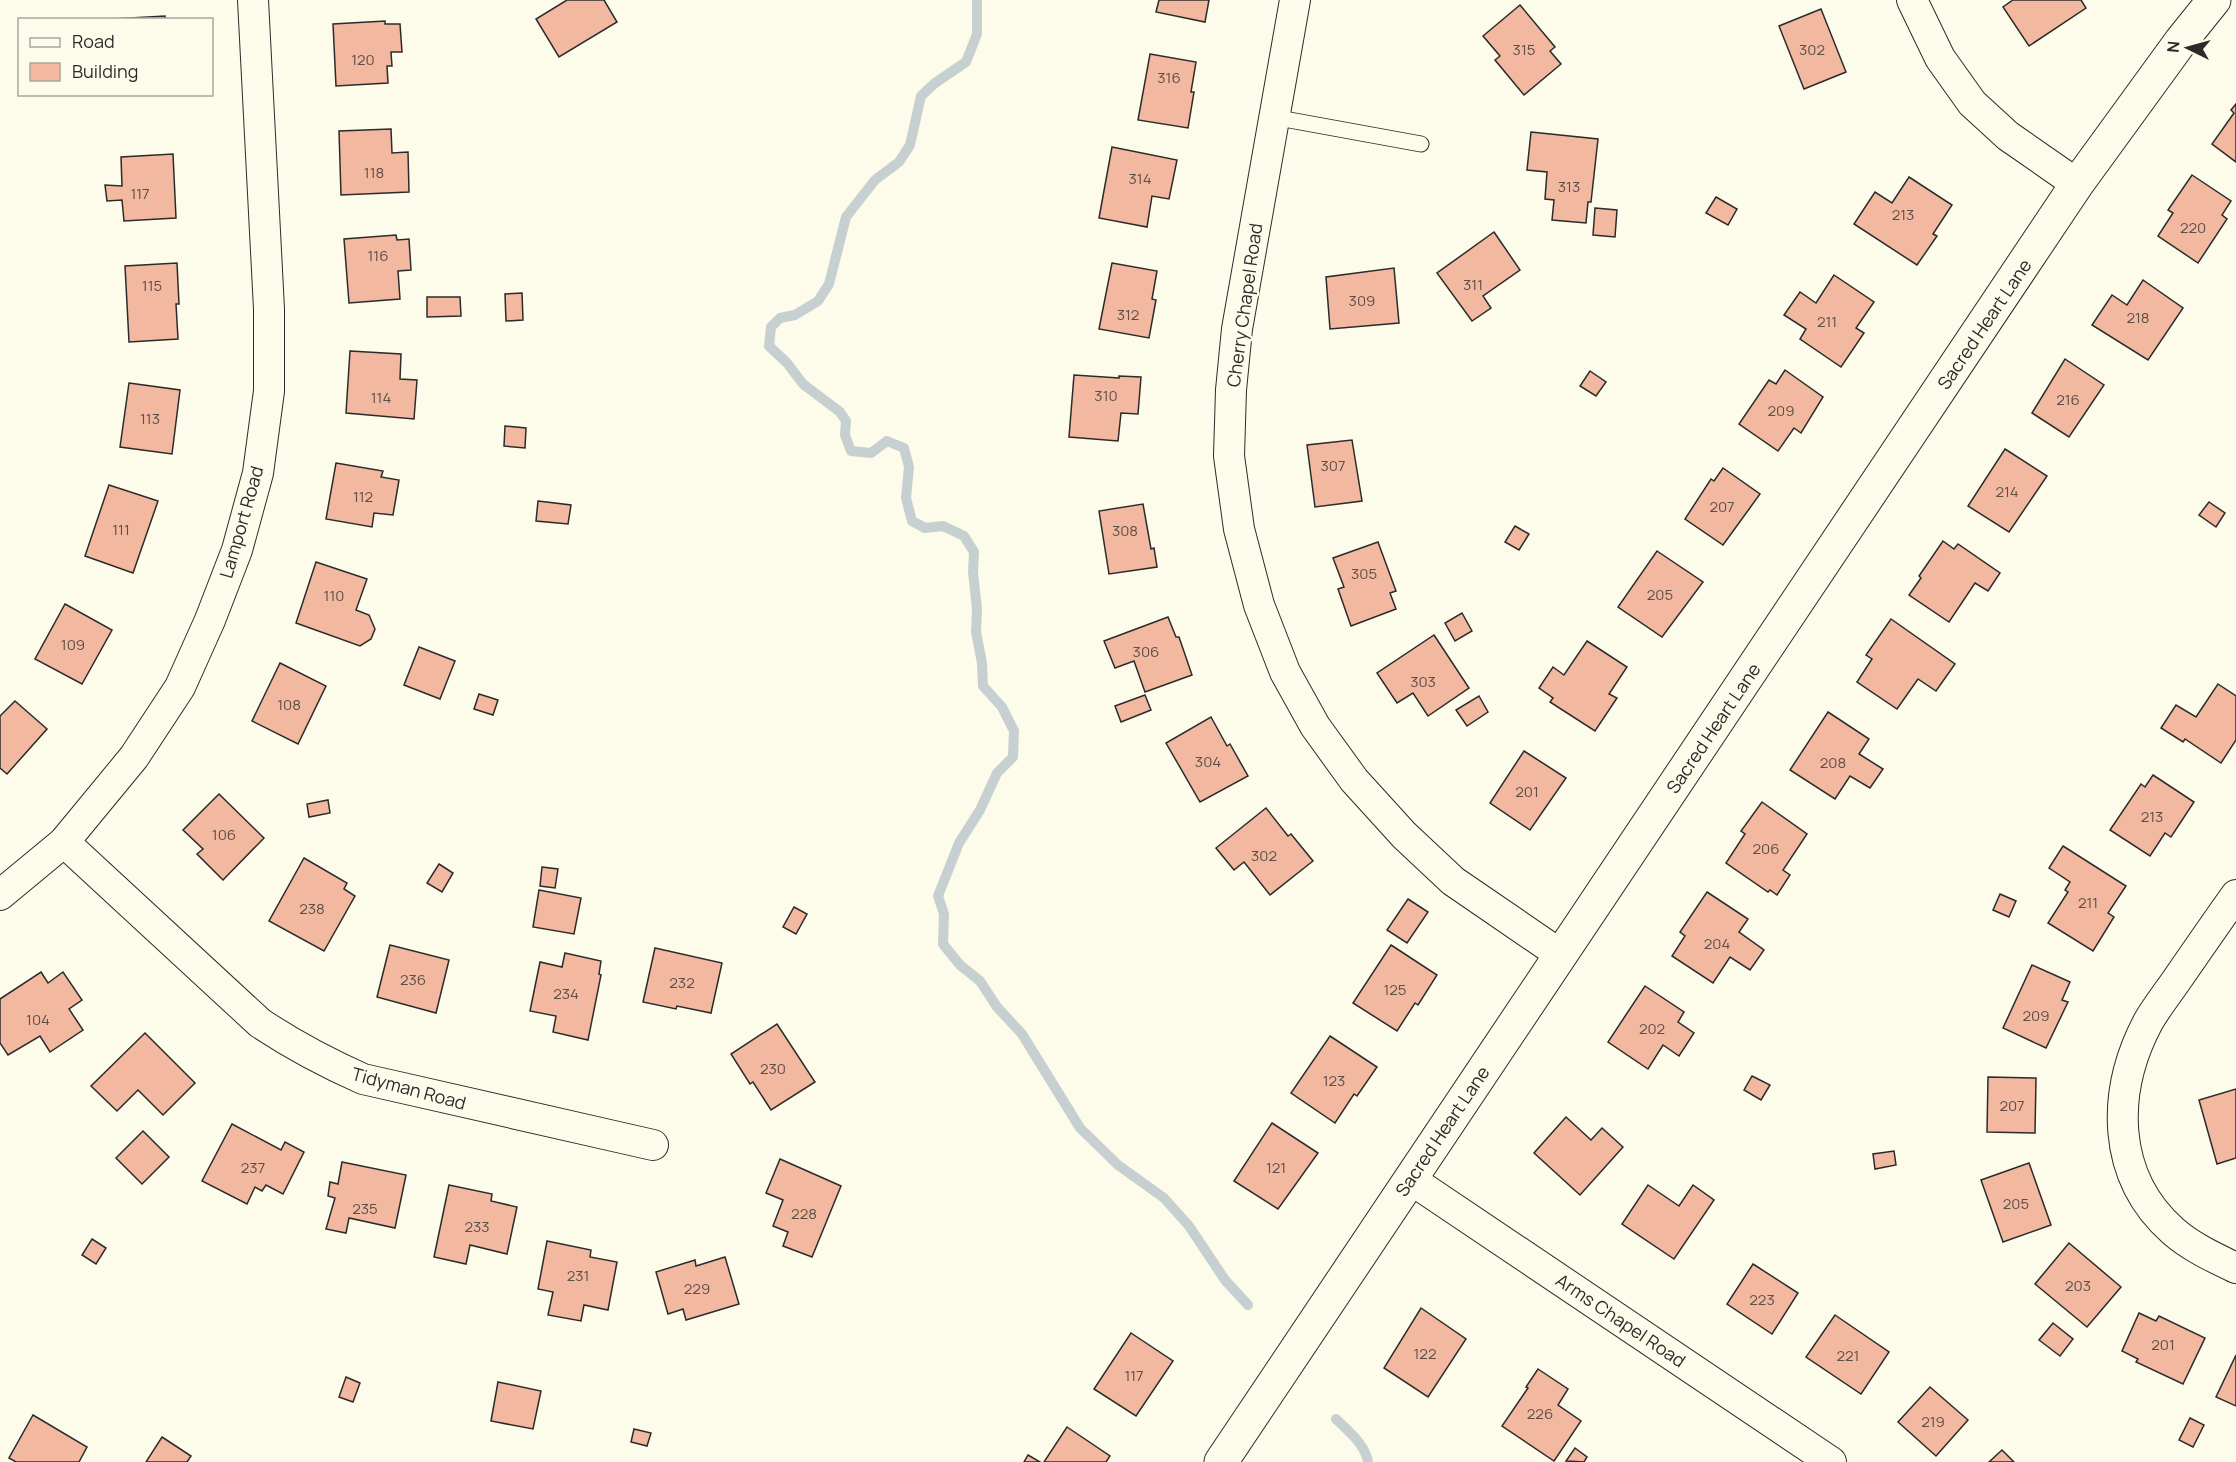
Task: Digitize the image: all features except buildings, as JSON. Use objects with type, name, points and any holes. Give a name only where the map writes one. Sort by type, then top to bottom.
[{"type":"street","name":"Lamport Road","points":[[0,896],[64,842],[134,757],[180,687],[210,620],[237,550],[258,473],[269,391],[269,309],[253,0]]},
{"type":"street","name":"Cherry Chapel Road","points":[[1295,0],[1237,329],[1231,390],[1229,456],[1239,530],[1259,605],[1285,672],[1315,726],[1354,780],[1404,835],[1453,881],[1561,956]]},
{"type":"street","points":[[1912,0],[1940,58],[1972,103],[2008,136],[2077,184]]},
{"type":"street","name":"Sacred Heart Lane","points":[[1221,1462],[2077,184],[2181,41],[2214,0]]},
{"type":"street","name":"Tidyman Road","points":[[64,842],[260,1023],[291,1044],[324,1061],[363,1079],[653,1144]]},
{"type":"street","points":[[2236,895],[2148,1022],[2129,1069],[2122,1104],[2123,1139],[2131,1170],[2146,1199],[2173,1231],[2210,1255],[2236,1268]]},
{"type":"street","name":"Arms Chapel Road","points":[[1410,1179],[1831,1462]]},
{"type":"lane","points":[[1273,117],[1421,144]]},
{"type":"waterway","points":[[977,0],[977,34],[966,62],[935,83],[921,96],[910,145],[899,162],[875,180],[846,217],[829,284],[818,301],[795,315],[780,318],[771,327],[769,346],[787,363],[803,384],[840,412],[846,421],[845,435],[851,451],[871,453],[887,441],[904,448],[909,467],[906,498],[912,521],[925,528],[943,526],[964,536],[974,552],[976,632],[982,663],[983,686],[1002,707],[1014,731],[1013,757],[997,773],[980,810],[959,843],[938,896],[944,914],[943,944],[960,965],[980,981],[997,1007],[1022,1034],[1080,1128],[1118,1165],[1164,1198],[1189,1226],[1225,1280],[1248,1305]]},
{"type":"waterway","points":[[1336,1419],[1360,1444],[1368,1462]]}]
